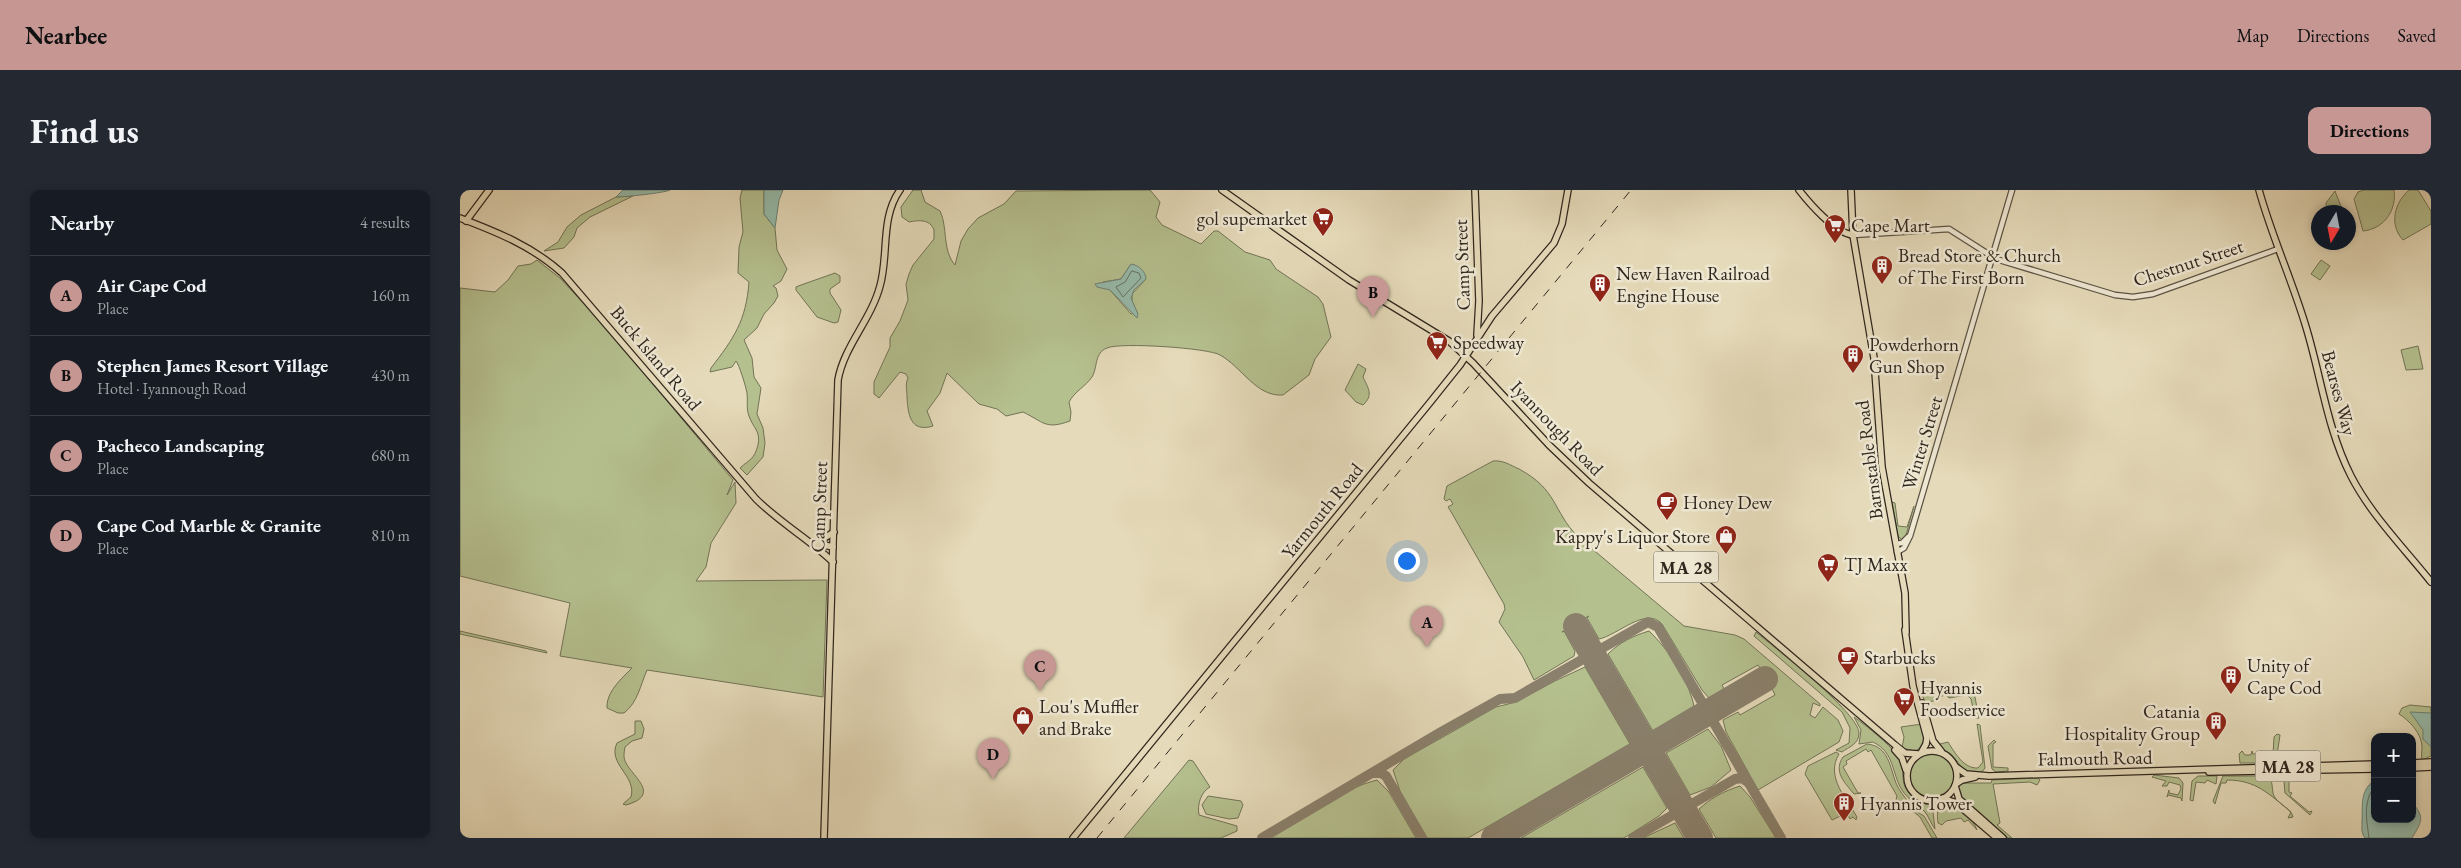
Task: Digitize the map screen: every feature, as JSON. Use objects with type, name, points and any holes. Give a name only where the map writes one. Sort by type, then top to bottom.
[{"type":"main road","points":[[463,219],[489,190]]},
{"type":"main road","name":"Camp Street","points":[[824,838],[839,374],[845,356],[880,288],[888,217],[900,190]]},
{"type":"main road","name":"Iyannough Road","points":[[1222,190],[1349,280],[1439,335],[1466,356],[1563,459],[1903,752],[1919,754]]},
{"type":"main road","name":"Camp Street","points":[[1475,190],[1479,316],[1476,338]]},
{"type":"main road","name":"Yarmouth Road","points":[[1073,838],[1466,356],[1490,319],[1556,239],[1564,219],[1568,190]]},
{"type":"main road","points":[[1799,190],[1818,212],[1837,228],[1853,235]]},
{"type":"main road","name":"Barnstable Road","points":[[1851,190],[1853,235],[1874,358],[1882,467],[1905,593],[1906,632],[1913,686],[1924,720],[1927,740],[1919,754]]},
{"type":"main road","name":"Bearses Way","points":[[2259,190],[2304,320],[2332,430],[2345,464],[2368,503],[2431,582]]},
{"type":"main road","name":"Buck Island Road","points":[[463,219],[527,248],[568,278],[756,499],[775,517],[822,550],[833,562]]},
{"type":"main road","points":[[1479,316],[1490,319]]},
{"type":"main road","points":[[818,542],[834,532]]},
{"type":"main road","points":[[811,542],[818,542],[833,548]]},
{"type":"main road","points":[[822,550],[833,548]]},
{"type":"main road","name":"Barnstable Road","points":[[1908,650],[1933,742],[1943,753]]},
{"type":"main road","name":"Iyannough Road","points":[[1854,711],[1900,754],[1907,773]]},
{"type":"main road","name":"MA 28","points":[[1919,754],[1932,750],[1943,753],[1952,760],[1956,767]]},
{"type":"main road","points":[[1907,773],[1910,762],[1919,754]]},
{"type":"main road","points":[[2416,763],[2431,762]]},
{"type":"main road","name":"Falmouth Road","points":[[1956,785],[1967,778],[1989,776],[2371,764]]},
{"type":"main road","points":[[1956,767],[1956,785],[1959,799],[2003,838]]},
{"type":"main road","name":"Falmouth Road","points":[[1956,767],[1966,774],[1989,776]]},
{"type":"main road","points":[[2416,768],[2431,768]]},
{"type":"main road","name":"Falmouth Road","points":[[2202,770],[2210,772],[2371,769]]},
{"type":"main road","name":"MA 28","points":[[1907,773],[1909,787],[1919,797],[1932,801],[1943,798],[1956,785]]},
{"type":"main road","points":[[1943,798],[1956,803],[1997,838]]},
{"type":"street","name":"Winter Street","points":[[1897,552],[1907,544],[2012,190]]},
{"type":"street","name":"Chestnut Street","points":[[1853,235],[1949,229],[1992,257],[2115,295],[2137,297],[2153,294],[2278,248]]},
{"type":"street","points":[[1896,544],[1905,541],[1910,532]]},
{"type":"shaded area","points":[[742,190],[764,190],[764,214],[775,228],[777,250],[787,269],[781,281],[773,286],[776,288],[778,296],[774,303],[764,314],[757,328],[744,340],[752,358],[754,377],[761,388],[757,414],[763,428],[765,443],[763,457],[747,475],[740,468],[755,454],[759,440],[758,433],[748,413],[747,393],[741,371],[736,361],[732,367],[710,372],[738,328],[745,308],[749,282],[738,273],[739,247],[743,232],[740,198]]},
{"type":"shaded area","points":[[913,190],[921,190],[925,202],[940,211],[948,253],[955,265],[961,241],[968,229],[978,218],[1004,204],[1016,191],[1150,190],[1160,202],[1156,217],[1162,225],[1201,244],[1214,231],[1218,231],[1245,252],[1270,260],[1276,269],[1318,297],[1323,304],[1331,337],[1315,359],[1309,375],[1283,395],[1265,391],[1228,360],[1212,352],[1145,346],[1115,346],[1107,348],[1100,353],[1092,377],[1069,402],[1070,421],[1055,425],[1045,424],[1023,412],[1006,416],[997,409],[979,404],[947,373],[940,393],[927,411],[933,426],[919,427],[912,420],[907,403],[906,387],[908,378],[906,374],[900,372],[879,398],[874,394],[874,382],[890,347],[890,338],[900,321],[908,300],[906,284],[909,274],[913,265],[934,239],[934,230],[930,224],[920,221],[909,222],[902,217],[901,207]],"holes":[[[1131,264],[1146,279],[1132,294],[1132,303],[1137,312],[1131,314],[1103,282],[1121,279]]]},
{"type":"shaded area","points":[[2364,190],[2394,190],[2391,211],[2377,227],[2363,231],[2354,199],[2358,192]]},
{"type":"shaded area","points":[[2409,190],[2418,190],[2431,211],[2431,224],[2403,240],[2396,228],[2395,214],[2400,201]]},
{"type":"shaded area","points":[[2335,191],[2340,205],[2326,205]]},
{"type":"shaded area","points":[[633,196],[590,217],[577,228],[574,237],[564,248],[544,251],[558,242],[567,227],[581,215],[616,197]]},
{"type":"shaded area","points":[[537,260],[560,278],[602,323],[733,480],[727,495],[735,482],[736,503],[711,543],[706,567],[696,581],[827,580],[823,697],[647,670],[633,704],[624,713],[618,713],[607,708],[607,702],[615,686],[632,668],[560,656],[570,603],[460,576],[460,288],[495,292],[508,280],[518,266],[531,264]]},
{"type":"shaded area","points":[[2321,260],[2330,266],[2320,280],[2311,274]]},
{"type":"shaded area","points":[[835,273],[840,276],[840,282],[830,289],[830,293],[841,310],[838,322],[834,323],[817,317],[796,290],[796,287]]},
{"type":"shaded area","points":[[2418,346],[2423,369],[2406,370],[2401,350]]},
{"type":"shaded area","points":[[1358,364],[1366,369],[1363,377],[1369,391],[1368,398],[1363,405],[1356,402],[1345,390]]},
{"type":"shaded area","points":[[1493,461],[1503,462],[1532,477],[1548,493],[1563,518],[1578,537],[1684,626],[1735,635],[1744,639],[1820,704],[1820,706],[1813,703],[1810,715],[1815,718],[1823,707],[1838,720],[1843,731],[1839,742],[1758,790],[1726,732],[1723,720],[1738,712],[1740,715],[1775,695],[1770,684],[1773,682],[1768,673],[1764,674],[1758,665],[1722,685],[1724,689],[1709,698],[1702,690],[1662,624],[1655,619],[1640,620],[1599,639],[1587,618],[1589,616],[1583,619],[1584,621],[1564,631],[1575,651],[1574,656],[1534,680],[1523,657],[1499,622],[1505,609],[1504,604],[1448,507],[1453,504],[1450,499],[1446,501],[1444,499],[1447,486]]},
{"type":"shaded area","points":[[1892,502],[1895,503],[1898,526],[1907,527],[1914,506],[1906,535],[1902,540],[1898,536]]},
{"type":"shaded area","points":[[460,631],[546,651],[547,653],[460,634]]},
{"type":"shaded area","points":[[1649,631],[1664,647],[1677,666],[1694,706],[1653,731],[1608,654],[1627,640]]},
{"type":"shaded area","points":[[1756,632],[1797,665],[1845,711],[1855,723],[1859,733],[1859,737],[1853,745],[1842,752],[1836,750],[1849,743],[1850,728],[1842,712],[1754,636]]},
{"type":"shaded area","points":[[1585,667],[1630,744],[1468,838],[1427,838],[1400,791],[1393,770],[1404,759],[1496,707],[1516,702]]},
{"type":"shaded area","points":[[1946,686],[1949,697],[1974,692],[1979,718],[1975,718],[1971,699],[1967,695],[1949,698],[1945,694],[1937,700],[1925,703],[1921,691]]},
{"type":"shaded area","points":[[2410,705],[2431,707],[2431,756],[2422,760],[2420,737],[2411,724],[2399,714],[2402,708]]},
{"type":"shaded area","points":[[1854,717],[1883,740],[1898,756],[1902,764],[1906,790],[1919,800],[1936,804],[1933,812],[1935,829],[1925,812],[1907,797],[1902,790],[1889,757],[1880,746],[1873,742],[1859,744],[1861,730]]},
{"type":"shaded area","points":[[635,721],[641,721],[644,729],[642,738],[632,741],[625,747],[624,757],[626,763],[639,780],[643,791],[642,796],[636,801],[626,805],[623,804],[631,797],[632,790],[627,776],[616,757],[615,750],[617,743],[635,734]]},
{"type":"shaded area","points":[[1922,724],[1924,740],[1919,749],[1915,751],[1902,748],[1904,737],[1901,727]]},
{"type":"shaded area","points":[[1977,724],[1980,725],[1985,768],[1982,772],[1965,771],[1951,754],[1939,747],[1934,737],[1940,744],[1948,742],[1968,766],[1978,768],[1983,762]]},
{"type":"shaded area","points":[[1708,729],[1721,746],[1731,770],[1711,787],[1690,795],[1666,753]]},
{"type":"shaded area","points":[[2277,734],[2280,735],[2276,762],[2261,763],[2259,757],[2259,763],[2240,763],[2239,754],[2242,751],[2245,755],[2251,755],[2252,751],[2253,754],[2265,754],[2265,751],[2267,754],[2273,754],[2274,737]]},
{"type":"shaded area","points":[[1994,740],[1996,742],[1993,744],[1993,767],[2008,768],[2008,771],[1996,772],[1992,769],[1988,746]]},
{"type":"shaded area","points":[[1867,744],[1880,749],[1884,753],[1888,759],[1897,786],[1909,803],[1896,800],[1897,796],[1871,750],[1868,752],[1866,749],[1846,761],[1847,764],[1843,767],[1858,793],[1861,793],[1854,794],[1841,777],[1839,768],[1843,757]]},
{"type":"shaded area","points":[[1836,752],[1839,754],[1835,763],[1836,779],[1843,795],[1857,817],[1856,820],[1853,817],[1850,819],[1847,813],[1832,820],[1805,774],[1808,766]]},
{"type":"shaded area","points":[[1932,754],[1944,758],[1950,764],[1954,776],[1950,788],[1944,794],[1932,798],[1920,794],[1914,788],[1910,776],[1914,764],[1920,758]]},
{"type":"shaded area","points":[[1189,760],[1193,761],[1210,787],[1200,799],[1199,815],[1237,826],[1237,831],[1221,838],[1124,838]]},
{"type":"shaded area","points":[[1643,767],[1667,808],[1659,816],[1624,838],[1521,838]]},
{"type":"shaded area","points":[[2311,774],[2309,778],[2294,778],[2289,782],[2289,792],[2292,793],[2290,796],[2309,812],[2312,811],[2310,815],[2285,793],[2284,781],[2287,775]]},
{"type":"shaded area","points":[[2154,775],[2179,778],[2183,783],[2182,801],[2181,798],[2168,795],[2167,797],[2169,790],[2169,793],[2178,795],[2181,789],[2180,785],[2169,782],[2167,786],[2162,786],[2166,781],[2152,777]]},
{"type":"shaded area","points":[[2198,776],[2217,776],[2216,784],[2207,780],[2205,783],[2196,782],[2193,801],[2190,800],[2192,781]]},
{"type":"shaded area","points":[[2223,776],[2268,776],[2274,796],[2278,800],[2254,785],[2227,780],[2226,783],[2221,783],[2215,804],[2213,801]]},
{"type":"shaded area","points":[[2038,778],[2040,780],[2037,785],[2030,782],[1993,784],[2000,823],[1997,825],[2012,838],[2008,838],[1960,796],[1958,788],[1961,783],[1991,783],[1992,780]]},
{"type":"shaded area","points":[[1377,780],[1389,792],[1416,838],[1269,838],[1335,797],[1363,784]]},
{"type":"shaded area","points":[[1740,786],[1750,797],[1776,838],[1716,838],[1699,809],[1718,795]]},
{"type":"shaded area","points":[[1208,796],[1241,801],[1243,805],[1238,818],[1229,819],[1206,814],[1202,805]]},
{"type":"shaded area","points":[[1900,802],[1924,816],[1937,838],[1932,838],[1920,817],[1905,805],[1901,807]]},
{"type":"shaded area","points":[[1947,802],[1965,813],[1977,830],[1968,820],[1964,822],[1961,818],[1946,821],[1942,825],[1938,823],[1939,807]]},
{"type":"shaded area","points":[[1675,823],[1684,838],[1643,838]]},
{"type":"water","points":[[623,190],[670,190],[653,194],[616,197]]},
{"type":"water","points":[[764,190],[783,190],[779,200],[775,228],[764,214]]},
{"type":"water","points":[[1131,264],[1142,269],[1146,279],[1134,290],[1131,298],[1138,314],[1137,318],[1110,290],[1097,287],[1095,284],[1121,279]]},
{"type":"water","points":[[2410,712],[2431,713],[2431,747],[2423,739],[2423,730]]},
{"type":"water","points":[[2370,784],[2371,823],[2416,823],[2416,808],[2421,820],[2412,838],[2365,838],[2362,829],[2363,799],[2366,789]]},
{"type":"taxiway","points":[[1262,838],[1441,732],[1500,699],[1515,698],[1648,622],[1658,627],[1781,838]]},
{"type":"taxiway","points":[[1698,719],[1707,718],[1713,721]]},
{"type":"taxiway","points":[[1373,773],[1381,773],[1386,776],[1422,838]]},
{"type":"taxiway","points":[[1633,838],[1735,779],[1742,778],[1748,782]]},
{"type":"taxiway","points":[[1677,799],[1684,804],[1692,804],[1688,810],[1689,819]]},
{"type":"runway","points":[[1576,626],[1700,838]]},
{"type":"runway","points":[[1494,838],[1765,679]]},
{"type":"railway","points":[[1097,838],[1631,190]]},
{"type":"place","name":"gol supemarket","points":[[1323,237]]},
{"type":"place","name":"Cape Mart","points":[[1835,244]]},
{"type":"place","name":"Bread Store & Church of The First Born","points":[[1882,285]]},
{"type":"place","name":"New Haven Railroad Engine House","points":[[1600,303]]},
{"type":"place","name":"Stephen James Resort Village","points":[[1373,317]]},
{"type":"place","name":"Speedway","points":[[1437,361]]},
{"type":"place","name":"Powderhorn Gun Shop","points":[[1853,374]]},
{"type":"place","name":"Honey Dew","points":[[1667,521]]},
{"type":"place","name":"Kappy's Liquor Store","points":[[1726,555]]},
{"type":"place","name":"TJ Maxx","points":[[1828,583]]},
{"type":"place","name":"Air Cape Cod","points":[[1427,647]]},
{"type":"place","name":"Starbucks","points":[[1848,676]]},
{"type":"place","name":"Pacheco Landscaping","points":[[1040,691]]},
{"type":"place","name":"Unity of Cape Cod","points":[[2231,695]]},
{"type":"place","name":"Hyannis Foodservice","points":[[1904,717]]},
{"type":"place","name":"Lou's Muffler and Brake","points":[[1023,736]]},
{"type":"place","name":"Catania Hospitality Group","points":[[2216,741]]},
{"type":"place","name":"Cape Cod Marble & Granite","points":[[993,779]]},
{"type":"place","name":"Hyannis Tower","points":[[1844,822]]}]
